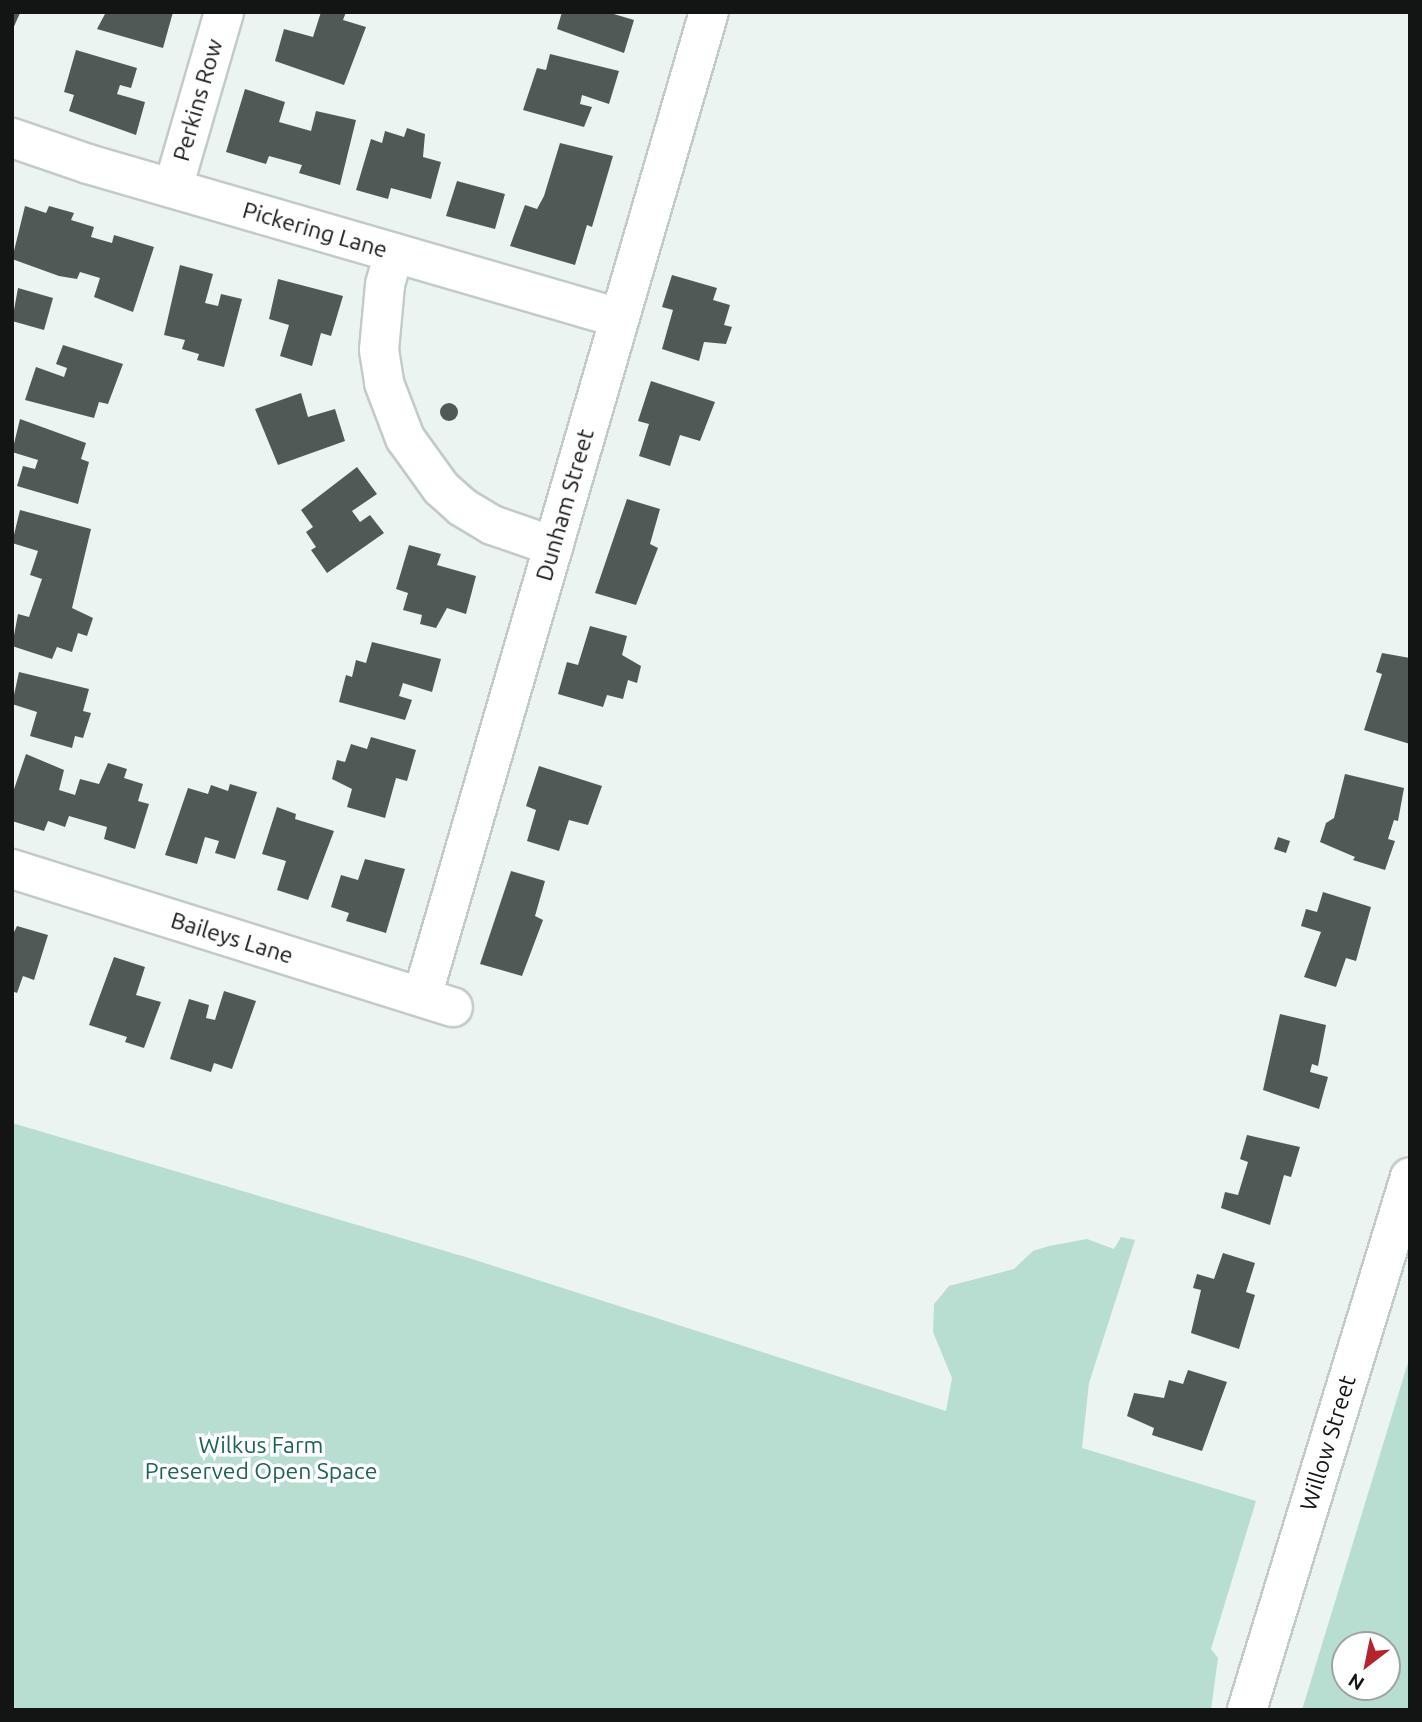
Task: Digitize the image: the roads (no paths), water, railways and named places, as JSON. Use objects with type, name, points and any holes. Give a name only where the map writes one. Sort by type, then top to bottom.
[{"type":"street","name":"Perkins Row","points":[[173,188],[224,12]]},
{"type":"street","name":"Dunham Street","points":[[437,1002],[553,546],[709,12]]},
{"type":"street","name":"Pickering Lane","points":[[12,138],[173,188],[619,318]]},
{"type":"street","points":[[394,253],[385,285],[379,350],[392,411],[405,438],[441,488],[462,507],[492,525],[553,546]]},
{"type":"street","name":"Baileys Lane","points":[[12,869],[437,1002]]},
{"type":"street","name":"Willow Street","points":[[1247,1710],[1410,1177]]},
{"type":"park label","name":"Wilkus Farm Preserved Open Space","points":[[261,1458]]}]
